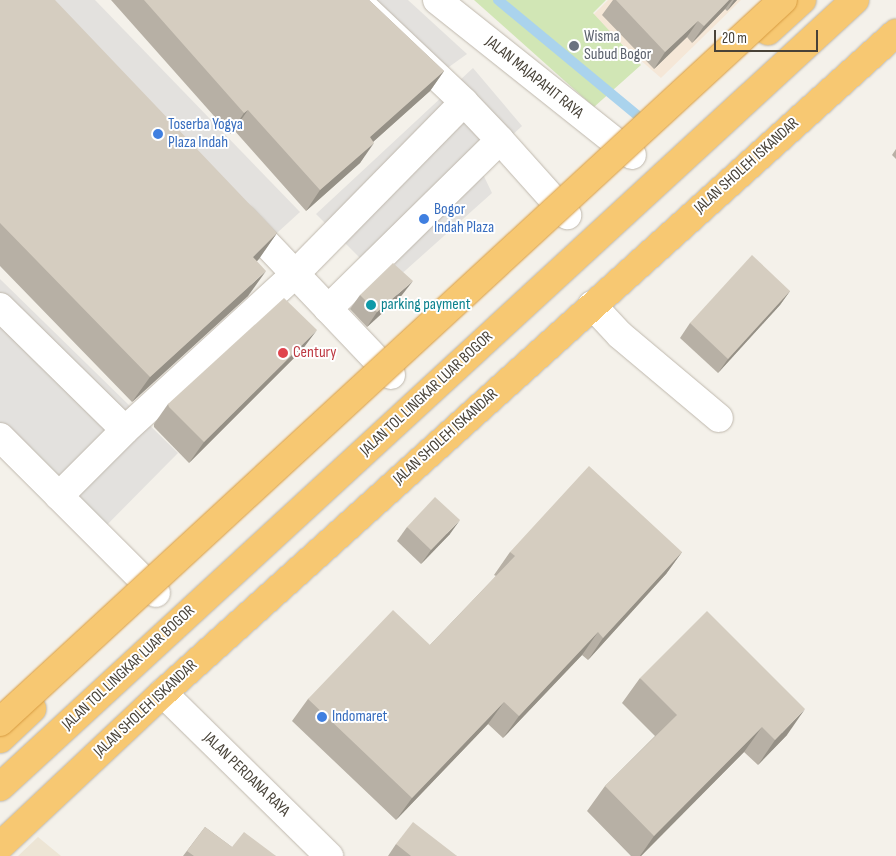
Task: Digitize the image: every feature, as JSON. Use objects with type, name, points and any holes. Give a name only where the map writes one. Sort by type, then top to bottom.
[{"type":"highway","points":[[0,722],[783,0]]},
{"type":"highway","points":[[0,739],[391,375],[802,0]]},
{"type":"highway","name":"JALAN TOL LINGKAR LUAR BOGOR","points":[[0,788],[855,0]]},
{"type":"highway","name":"JALAN SHOLEH ISKANDAR","points":[[0,846],[162,694],[896,33]]},
{"type":"street","points":[[356,0],[464,102],[567,214]]},
{"type":"street","name":"JALAN MAJAPAHIT RAYA","points":[[437,0],[632,155]]},
{"type":"street","points":[[59,496],[125,430],[296,274],[464,102]]},
{"type":"street","points":[[328,309],[500,140]]},
{"type":"street","points":[[228,203],[391,375]]},
{"type":"street","points":[[592,305],[620,335],[719,418]]},
{"type":"street","points":[[0,307],[125,430]]},
{"type":"street","points":[[0,437],[156,593]]},
{"type":"street","name":"JALAN PERDANA RAYA","points":[[162,694],[329,856]]},
{"type":"shaded area","points":[[27,0],[95,0],[300,212],[266,243]]},
{"type":"shaded area","points":[[362,0],[408,0],[467,54],[435,77]]},
{"type":"shaded area","points":[[608,0],[741,0],[661,78],[591,17]]},
{"type":"shaded area","points":[[473,68],[522,126],[479,166],[492,193],[388,286],[316,214]]},
{"type":"shaded area","points":[[0,279],[178,453],[93,539],[0,449]]},
{"type":"shaded area","points":[[38,837],[61,856],[18,856]]},
{"type":"green space","name":"Wisma Subud Bogor","points":[[474,0],[606,0],[593,13],[641,65],[594,107]]},
{"type":"building","points":[[0,0],[55,0],[277,233],[253,257],[266,271],[150,377],[0,223]]},
{"type":"building","points":[[144,0],[369,0],[444,71],[370,137],[374,143],[320,190],[248,110],[244,113]]},
{"type":"building","points":[[616,0],[729,0],[704,26],[698,21],[665,52]]},
{"type":"building","points":[[752,255],[790,291],[728,359],[690,323]]},
{"type":"building","points":[[393,263],[413,281],[377,312],[360,295]]},
{"type":"building","points":[[284,298],[317,330],[204,442],[168,404]]},
{"type":"building","points":[[589,466],[682,552],[603,638],[598,632],[519,716],[504,702],[412,798],[308,699],[393,610],[430,645],[515,556],[510,552]]},
{"type":"building","points":[[435,497],[460,520],[431,550],[407,527]]},
{"type":"building","points":[[707,611],[805,709],[775,740],[762,727],[654,836],[605,786],[677,715],[640,678]]},
{"type":"building","points":[[413,822],[457,856],[411,856],[396,844]]},
{"type":"building","points":[[205,827],[232,847],[244,832],[276,856],[194,856],[187,851]]},
{"type":"waterway","points":[[498,0],[648,124]]},
{"type":"place","name":"Wisma Subud Bogor","points":[[574,46]]},
{"type":"place","name":"Toserba Yogya Plaza Indah","points":[[158,134]]},
{"type":"place","name":"Bogor Indah Plaza","points":[[424,219]]},
{"type":"place","name":"parking payment","points":[[371,305]]},
{"type":"place","name":"Century","points":[[283,353]]},
{"type":"place","name":"Indomaret","points":[[322,717]]}]
